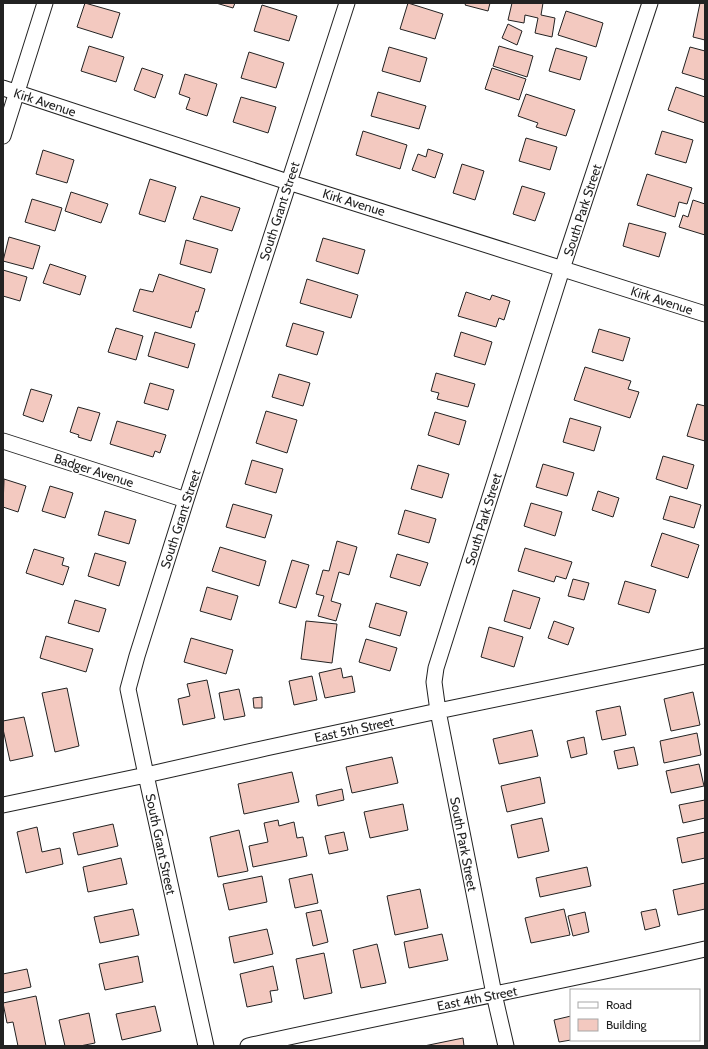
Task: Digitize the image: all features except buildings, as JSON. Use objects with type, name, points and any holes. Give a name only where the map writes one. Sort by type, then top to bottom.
[{"type":"street","points":[[3,136],[10,90],[45,3]]},
{"type":"street","name":"South Grant Street","points":[[206,1046],[128,689],[186,500],[347,3]]},
{"type":"street","name":"South Park Street","points":[[506,1046],[494,994],[438,711],[434,682],[436,668],[562,269],[650,3]]},
{"type":"street","name":"Kirk Avenue","points":[[10,90],[288,182],[426,224],[705,314]]},
{"type":"street","name":"Badger Avenue","points":[[3,441],[186,500]]},
{"type":"street","name":"East 5th Street","points":[[3,805],[438,711],[705,656]]},
{"type":"street","name":"East 4th Street","points":[[248,1046],[705,949]]}]
